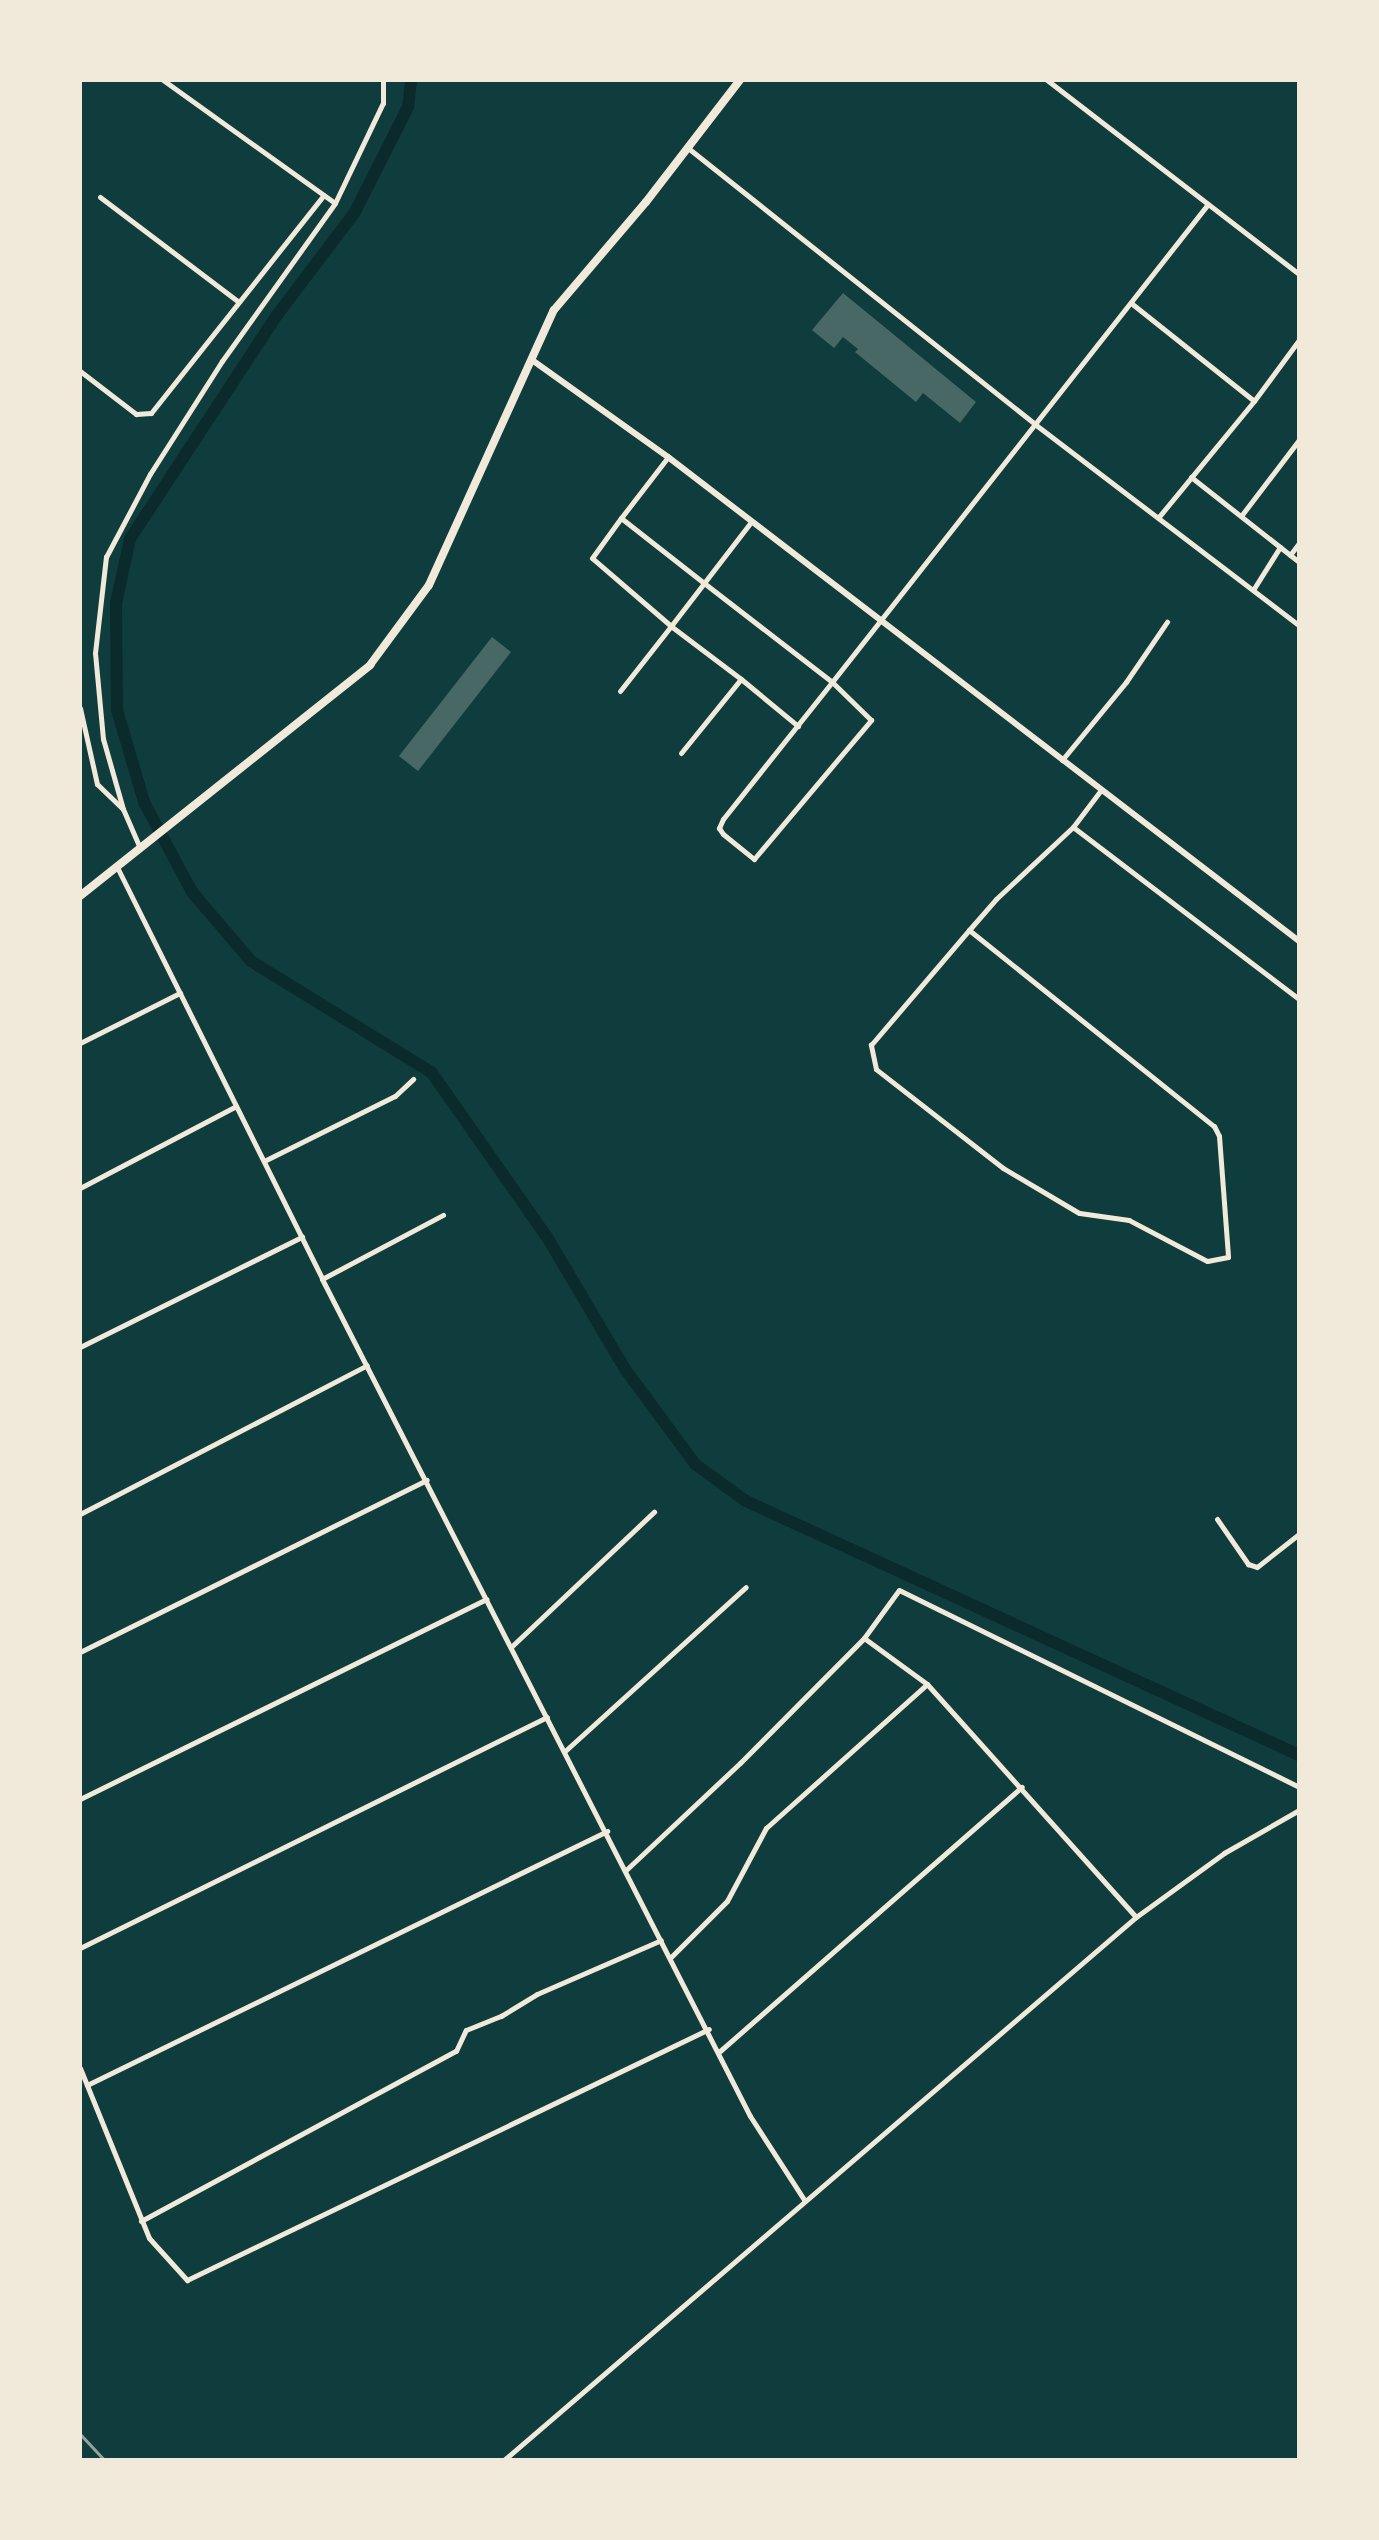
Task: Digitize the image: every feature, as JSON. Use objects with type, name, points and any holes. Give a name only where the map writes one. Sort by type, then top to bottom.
[{"type":"main road","points":[[80,896],[370,665],[429,585],[554,310],[740,80]]},
{"type":"street","points":[[163,80],[335,203]]},
{"type":"street","points":[[140,848],[123,809],[103,739],[95,653],[106,557],[150,474],[222,361],[335,203],[383,103],[383,80]]},
{"type":"street","points":[[1047,80],[1299,274]]},
{"type":"street","points":[[688,148],[1036,425],[1299,625]]},
{"type":"street","points":[[80,371],[136,414],[144,416],[151,413],[324,195]]},
{"type":"street","points":[[100,197],[239,302]]},
{"type":"street","points":[[621,518],[832,682],[871,720],[754,859],[719,828],[723,819],[832,682],[880,623],[1208,204]]},
{"type":"street","points":[[1131,303],[1254,401]]},
{"type":"street","points":[[1158,518],[1254,401],[1299,340]]},
{"type":"street","points":[[532,360],[668,457],[880,623],[1299,941]]},
{"type":"street","points":[[1241,516],[1299,440]]},
{"type":"street","points":[[668,457],[592,558],[671,626],[798,726]]},
{"type":"street","points":[[1191,477],[1299,562]]},
{"type":"street","points":[[620,691],[751,522]]},
{"type":"street","points":[[1290,555],[1299,543]]},
{"type":"street","points":[[1253,590],[1280,547]]},
{"type":"street","points":[[1062,760],[1126,682],[1167,622]]},
{"type":"street","points":[[681,753],[741,679]]},
{"type":"street","points":[[80,708],[97,784],[123,809]]},
{"type":"street","points":[[969,930],[1214,1126],[1219,1136],[1228,1257],[1207,1261],[1129,1220],[1079,1213],[1003,1168],[876,1069],[871,1045],[969,930],[996,899],[1073,827],[1101,790]]},
{"type":"street","points":[[1073,827],[1299,999]]},
{"type":"street","points":[[117,867],[322,1279],[709,2029],[750,2116],[805,2201]]},
{"type":"street","points":[[80,1043],[180,993]]},
{"type":"street","points":[[264,1161],[395,1096],[413,1079]]},
{"type":"street","points":[[80,1188],[236,1106]]},
{"type":"street","points":[[322,1279],[443,1215]]},
{"type":"street","points":[[80,1347],[302,1237]]},
{"type":"street","points":[[80,1514],[367,1365]]},
{"type":"street","points":[[80,1652],[427,1480]]},
{"type":"street","points":[[511,1647],[654,1512]]},
{"type":"street","points":[[1217,1519],[1248,1564],[1257,1567],[1299,1534]]},
{"type":"street","points":[[565,1751],[746,1587]]},
{"type":"street","points":[[626,1870],[740,1763],[864,1638],[899,1590],[1299,1787]]},
{"type":"street","points":[[80,1799],[486,1599]]},
{"type":"street","points":[[864,1638],[927,1684],[1136,1917]]},
{"type":"street","points":[[671,1957],[727,1901],[766,1828],[927,1684]]},
{"type":"street","points":[[80,1948],[547,1717]]},
{"type":"street","points":[[720,2051],[1022,1787]]},
{"type":"street","points":[[504,2460],[1136,1917],[1224,1853],[1299,1810]]},
{"type":"street","points":[[87,2085],[607,1831]]},
{"type":"street","points":[[141,2221],[456,2051],[466,2030],[501,2016],[537,1994],[661,1940]]},
{"type":"street","points":[[80,2068],[149,2238],[187,2280],[709,2029]]},
{"type":"building","points":[[843,293],[976,402],[960,423],[923,393],[916,402],[855,352],[858,349],[843,337],[834,348],[812,330]]},
{"type":"building","points":[[492,637],[511,652],[418,771],[399,756]]},
{"type":"waterway","points":[[411,80],[408,107],[355,212],[277,315],[130,539],[116,603],[117,710],[144,802],[192,892],[251,961],[432,1073],[547,1237],[625,1369],[695,1464],[746,1501],[1299,1755]]},
{"type":"railway","points":[[80,2434],[104,2460]]}]
